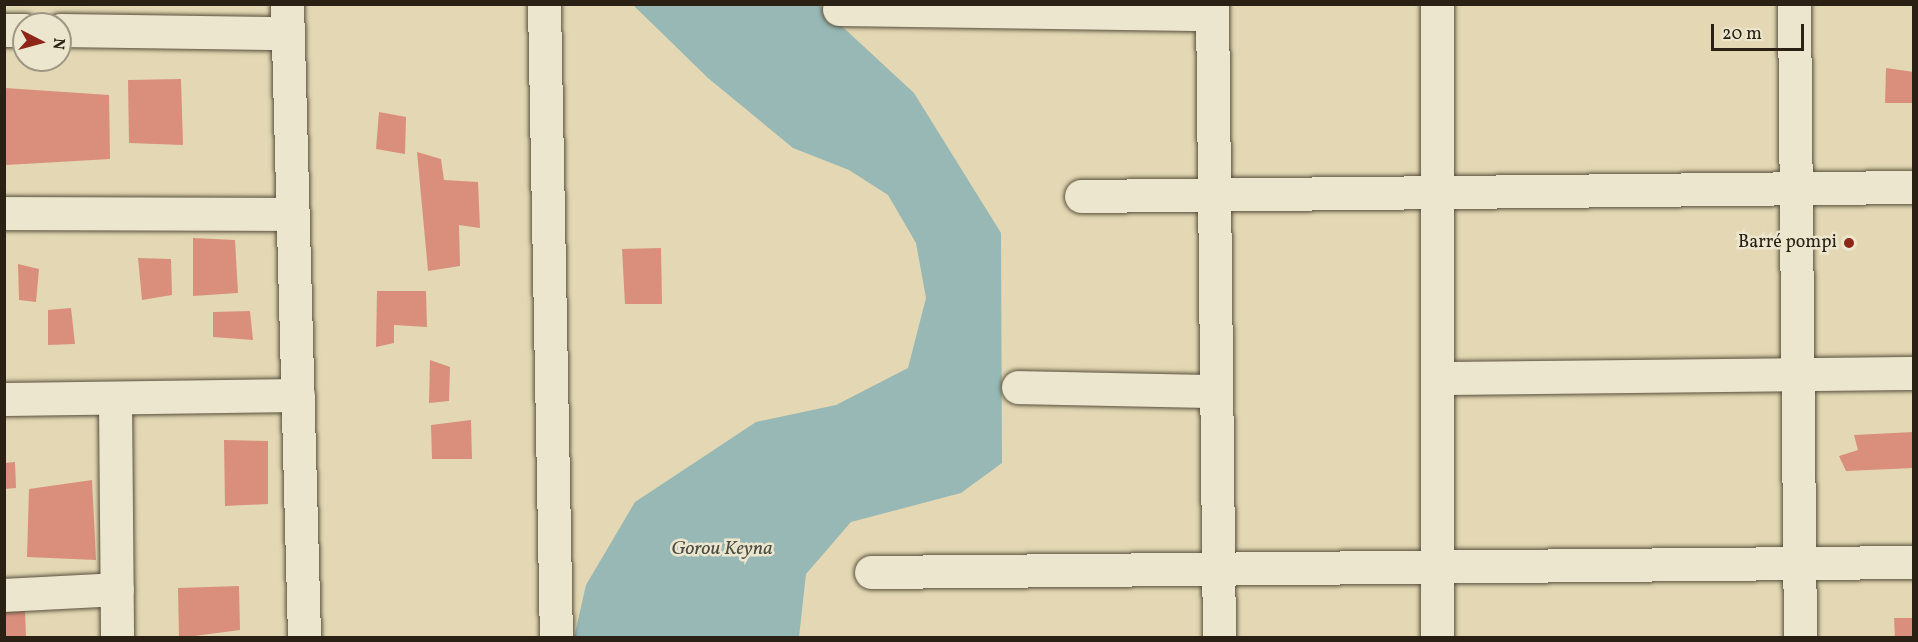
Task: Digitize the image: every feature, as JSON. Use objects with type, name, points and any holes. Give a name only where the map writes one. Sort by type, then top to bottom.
[{"type":"street","points":[[543,4],[556,638]]},
{"type":"street","points":[[1437,4],[1441,378],[1434,567],[1437,638]]},
{"type":"street","points":[[1794,4],[1800,638]]},
{"type":"street","points":[[839,9],[1212,9],[1219,638]]},
{"type":"street","points":[[72,29],[287,19],[304,638]]},
{"type":"street","points":[[1081,196],[1914,187]]},
{"type":"street","points":[[4,213],[292,214]]},
{"type":"street","points":[[1441,378],[1914,373]]},
{"type":"street","points":[[1017,387],[1216,391]]},
{"type":"street","points":[[4,399],[115,401],[298,395]]},
{"type":"street","points":[[115,401],[117,638]]},
{"type":"street","points":[[871,572],[1914,562]]},
{"type":"street","points":[[4,594],[117,589]]},
{"type":"water","name":"Gorou Keyna","points":[[633,5],[819,5],[914,93],[1001,233],[1002,463],[961,493],[851,522],[806,574],[799,637],[574,638],[586,585],[635,502],[756,422],[836,405],[908,368],[926,298],[916,243],[888,195],[849,170],[793,148],[708,78]]},
{"type":"building","points":[[1886,68],[1914,72],[1914,103],[1885,103]]},
{"type":"building","points":[[181,79],[183,145],[129,143],[128,80]]},
{"type":"building","points":[[5,88],[109,95],[110,159],[6,165]]},
{"type":"building","points":[[379,112],[406,117],[405,154],[376,149]]},
{"type":"building","points":[[417,152],[441,159],[444,180],[478,182],[480,228],[459,225],[460,266],[428,271]]},
{"type":"building","points":[[193,238],[235,240],[238,293],[193,296]]},
{"type":"building","points":[[661,248],[662,304],[625,304],[622,249]]},
{"type":"building","points":[[138,258],[171,259],[172,295],[142,300]]},
{"type":"building","points":[[18,264],[39,269],[36,302],[19,300]]},
{"type":"building","points":[[377,291],[426,291],[427,327],[394,325],[394,343],[376,347]]},
{"type":"building","points":[[71,308],[75,344],[48,345],[48,310]]},
{"type":"building","points":[[250,311],[253,340],[213,337],[213,312]]},
{"type":"building","points":[[430,360],[450,367],[449,401],[429,403]]},
{"type":"building","points":[[471,420],[472,459],[432,459],[431,425]]},
{"type":"building","points":[[1914,432],[1914,468],[1846,471],[1839,456],[1858,450],[1854,435]]},
{"type":"building","points":[[224,440],[268,441],[268,504],[225,506]]},
{"type":"building","points":[[15,462],[16,488],[4,489],[4,463]]},
{"type":"building","points":[[92,480],[96,560],[27,557],[29,489]]},
{"type":"building","points":[[239,586],[240,630],[179,638],[178,588]]},
{"type":"building","points":[[25,610],[26,638],[4,638],[4,612]]},
{"type":"building","points":[[1894,618],[1914,618],[1914,638],[1895,638]]},
{"type":"place","name":"Barré pompi","points":[[1849,243]]}]
